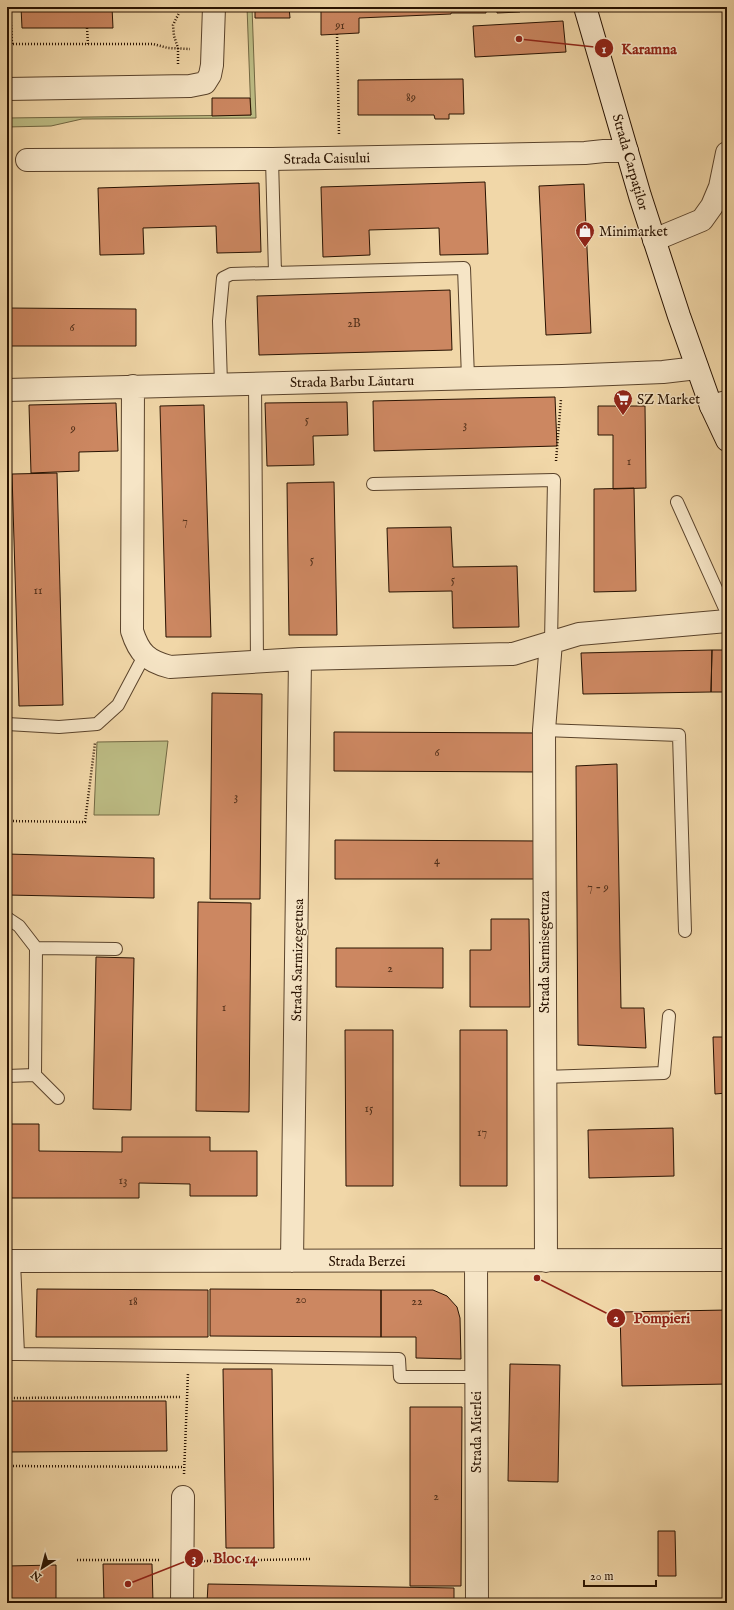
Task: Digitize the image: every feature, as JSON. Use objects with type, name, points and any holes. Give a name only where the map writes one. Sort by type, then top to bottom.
[{"type":"street","points":[[7,89],[190,86],[205,83],[210,75],[212,65],[214,7]]},
{"type":"street","name":"Strada Carpaților","points":[[585,7],[654,240],[697,368],[719,404],[727,440]]},
{"type":"street","name":"Strada Caisului","points":[[27,160],[272,159],[577,153],[604,150],[627,151]]},
{"type":"street","points":[[654,240],[702,220],[712,206],[720,187],[727,153]]},
{"type":"street","name":"Strada Barbu Lăutaru","points":[[7,390],[562,376],[663,372],[697,368]]},
{"type":"street","points":[[133,386],[132,631],[136,645],[144,656],[157,664],[170,667],[300,659],[513,654],[579,634],[727,621]]},
{"type":"street","name":"Strada Sarmisegetuza","points":[[546,1261],[544,1077],[544,730],[552,642]]},
{"type":"street","name":"Strada Sarmizegetusa","points":[[292,1261],[300,659]]},
{"type":"street","name":"Strada Berzei","points":[[11,1262],[476,1262],[727,1260]]},
{"type":"street","name":"Strada Mierlei","points":[[476,1262],[477,1603]]},
{"type":"street","points":[[182,1497],[182,1603]]},
{"type":"lane","points":[[272,159],[275,273]]},
{"type":"lane","points":[[221,384],[219,321],[223,278],[231,274],[464,268],[468,378]]},
{"type":"lane","points":[[255,383],[257,662]]},
{"type":"lane","points":[[373,484],[554,480],[552,642]]},
{"type":"lane","points":[[677,502],[727,613]]},
{"type":"lane","points":[[7,724],[59,727],[97,724],[118,705],[144,656]]},
{"type":"lane","points":[[544,730],[679,735],[685,931]]},
{"type":"lane","points":[[7,918],[19,926],[36,948],[35,1075],[58,1098]]},
{"type":"lane","points":[[36,948],[116,949]]},
{"type":"lane","points":[[544,1077],[664,1073],[669,1016]]},
{"type":"lane","points":[[7,1076],[35,1075]]},
{"type":"lane","points":[[11,1262],[12,1354],[399,1359],[400,1377],[476,1377]]},
{"type":"path","points":[[10,7],[12,44]]},
{"type":"path","points":[[178,86],[178,48],[174,36],[173,25],[179,12],[179,7]]},
{"type":"path","points":[[87,28],[88,44]]},
{"type":"path","points":[[337,34],[340,157]]},
{"type":"path","points":[[7,44],[153,44],[213,51]]},
{"type":"path","points":[[554,480],[562,376]]},
{"type":"path","points":[[7,821],[85,822],[97,724]]},
{"type":"path","points":[[182,1497],[189,1357]]},
{"type":"path","points":[[7,1371],[10,1398],[180,1397]]},
{"type":"path","points":[[9,1466],[184,1467]]},
{"type":"path","points":[[182,1561],[310,1559]]},
{"type":"path","points":[[77,1560],[161,1560]]},
{"type":"green space","points":[[247,7],[252,7],[256,118],[82,119],[51,126],[7,127],[7,118],[251,115]]},
{"type":"green space","points":[[168,741],[159,815],[94,815],[97,742]]},
{"type":"building","points":[[21,7],[112,7],[113,28],[22,28]]},
{"type":"building","points":[[255,7],[289,7],[290,18],[255,18]]},
{"type":"building","points":[[321,7],[556,7],[556,9],[531,11],[531,9],[520,10],[520,12],[497,13],[497,11],[486,11],[486,13],[451,13],[359,18],[359,33],[321,35]]},
{"type":"building","points":[[563,21],[566,52],[475,57],[473,26]]},
{"type":"building","points":[[463,79],[464,114],[449,114],[449,119],[435,119],[434,115],[358,115],[358,80]]},
{"type":"building","points":[[212,98],[250,98],[251,115],[212,116]]},
{"type":"building","points":[[485,182],[488,254],[440,255],[439,228],[369,230],[370,255],[323,257],[321,187]]},
{"type":"building","points":[[259,183],[261,252],[217,253],[216,226],[143,228],[144,254],[100,255],[98,188]]},
{"type":"building","points":[[7,184],[9,184],[9,227],[7,228]]},
{"type":"building","points":[[584,184],[591,333],[546,335],[539,186]]},
{"type":"building","points":[[450,290],[452,350],[259,355],[257,296]]},
{"type":"building","points":[[7,308],[136,309],[136,346],[7,346]]},
{"type":"building","points":[[555,397],[557,446],[374,451],[373,401]]},
{"type":"building","points":[[347,402],[348,435],[313,436],[314,465],[267,466],[265,403]]},
{"type":"building","points":[[116,403],[118,451],[79,452],[79,471],[31,473],[29,405]]},
{"type":"building","points":[[204,405],[211,637],[166,637],[160,406]]},
{"type":"building","points":[[598,406],[645,406],[646,488],[613,489],[613,435],[598,435]]},
{"type":"building","points":[[57,473],[63,705],[19,706],[12,474]]},
{"type":"building","points":[[334,482],[337,635],[289,635],[287,483]]},
{"type":"building","points":[[634,488],[636,591],[594,592],[594,489]]},
{"type":"building","points":[[451,527],[453,567],[517,566],[519,627],[453,628],[452,591],[389,592],[387,528]]},
{"type":"building","points":[[712,650],[711,692],[583,694],[581,653]]},
{"type":"building","points":[[712,650],[727,650],[727,692],[711,692]]},
{"type":"building","points":[[212,693],[262,694],[260,899],[210,899]]},
{"type":"building","points":[[334,732],[540,733],[540,772],[334,771]]},
{"type":"building","points":[[617,764],[621,1008],[644,1008],[646,1048],[578,1045],[576,766]]},
{"type":"building","points":[[335,840],[540,841],[540,879],[335,879]]},
{"type":"building","points":[[7,854],[154,858],[154,898],[7,895]]},
{"type":"building","points":[[198,902],[251,903],[249,1112],[196,1111]]},
{"type":"building","points":[[491,919],[529,919],[530,1007],[470,1007],[470,950],[491,950]]},
{"type":"building","points":[[336,948],[443,948],[443,988],[336,987]]},
{"type":"building","points":[[96,957],[134,958],[131,1110],[93,1109]]},
{"type":"building","points":[[11,969],[11,1008],[7,1008],[7,970]]},
{"type":"building","points":[[345,1030],[393,1030],[393,1186],[346,1186]]},
{"type":"building","points":[[460,1030],[507,1030],[507,1186],[460,1186]]},
{"type":"building","points":[[713,1037],[727,1037],[727,1093],[715,1094]]},
{"type":"building","points":[[7,1124],[39,1124],[39,1151],[122,1152],[122,1137],[210,1137],[210,1151],[257,1151],[257,1196],[190,1196],[190,1184],[139,1183],[139,1198],[7,1198]]},
{"type":"building","points":[[673,1128],[674,1176],[589,1178],[588,1130]]},
{"type":"building","points":[[37,1289],[208,1290],[208,1337],[36,1337]]},
{"type":"building","points":[[210,1289],[381,1290],[381,1337],[210,1336]]},
{"type":"building","points":[[381,1290],[433,1290],[447,1296],[457,1307],[460,1318],[461,1359],[416,1358],[416,1337],[381,1337]]},
{"type":"building","points":[[727,1310],[727,1384],[622,1386],[620,1312]]},
{"type":"building","points":[[510,1364],[560,1365],[558,1482],[508,1481]]},
{"type":"building","points":[[223,1369],[272,1369],[274,1548],[226,1548]]},
{"type":"building","points":[[7,1401],[166,1401],[167,1451],[7,1452]]},
{"type":"building","points":[[410,1407],[462,1407],[461,1586],[410,1586]]},
{"type":"building","points":[[658,1531],[675,1531],[676,1576],[658,1576]]},
{"type":"building","points":[[103,1564],[152,1564],[153,1603],[104,1603]]},
{"type":"building","points":[[56,1565],[56,1603],[7,1603],[7,1566]]},
{"type":"building","points":[[208,1584],[454,1588],[454,1603],[207,1603]]},
{"type":"place","name":"Karamna","points":[[519,39]]},
{"type":"place","name":"Minimarket","points":[[585,248]]},
{"type":"place","name":"SZ Market","points":[[623,416]]},
{"type":"place","name":"Pompieri","points":[[537,1278]]},
{"type":"place","name":"Bloc 14","points":[[128,1584]]}]
